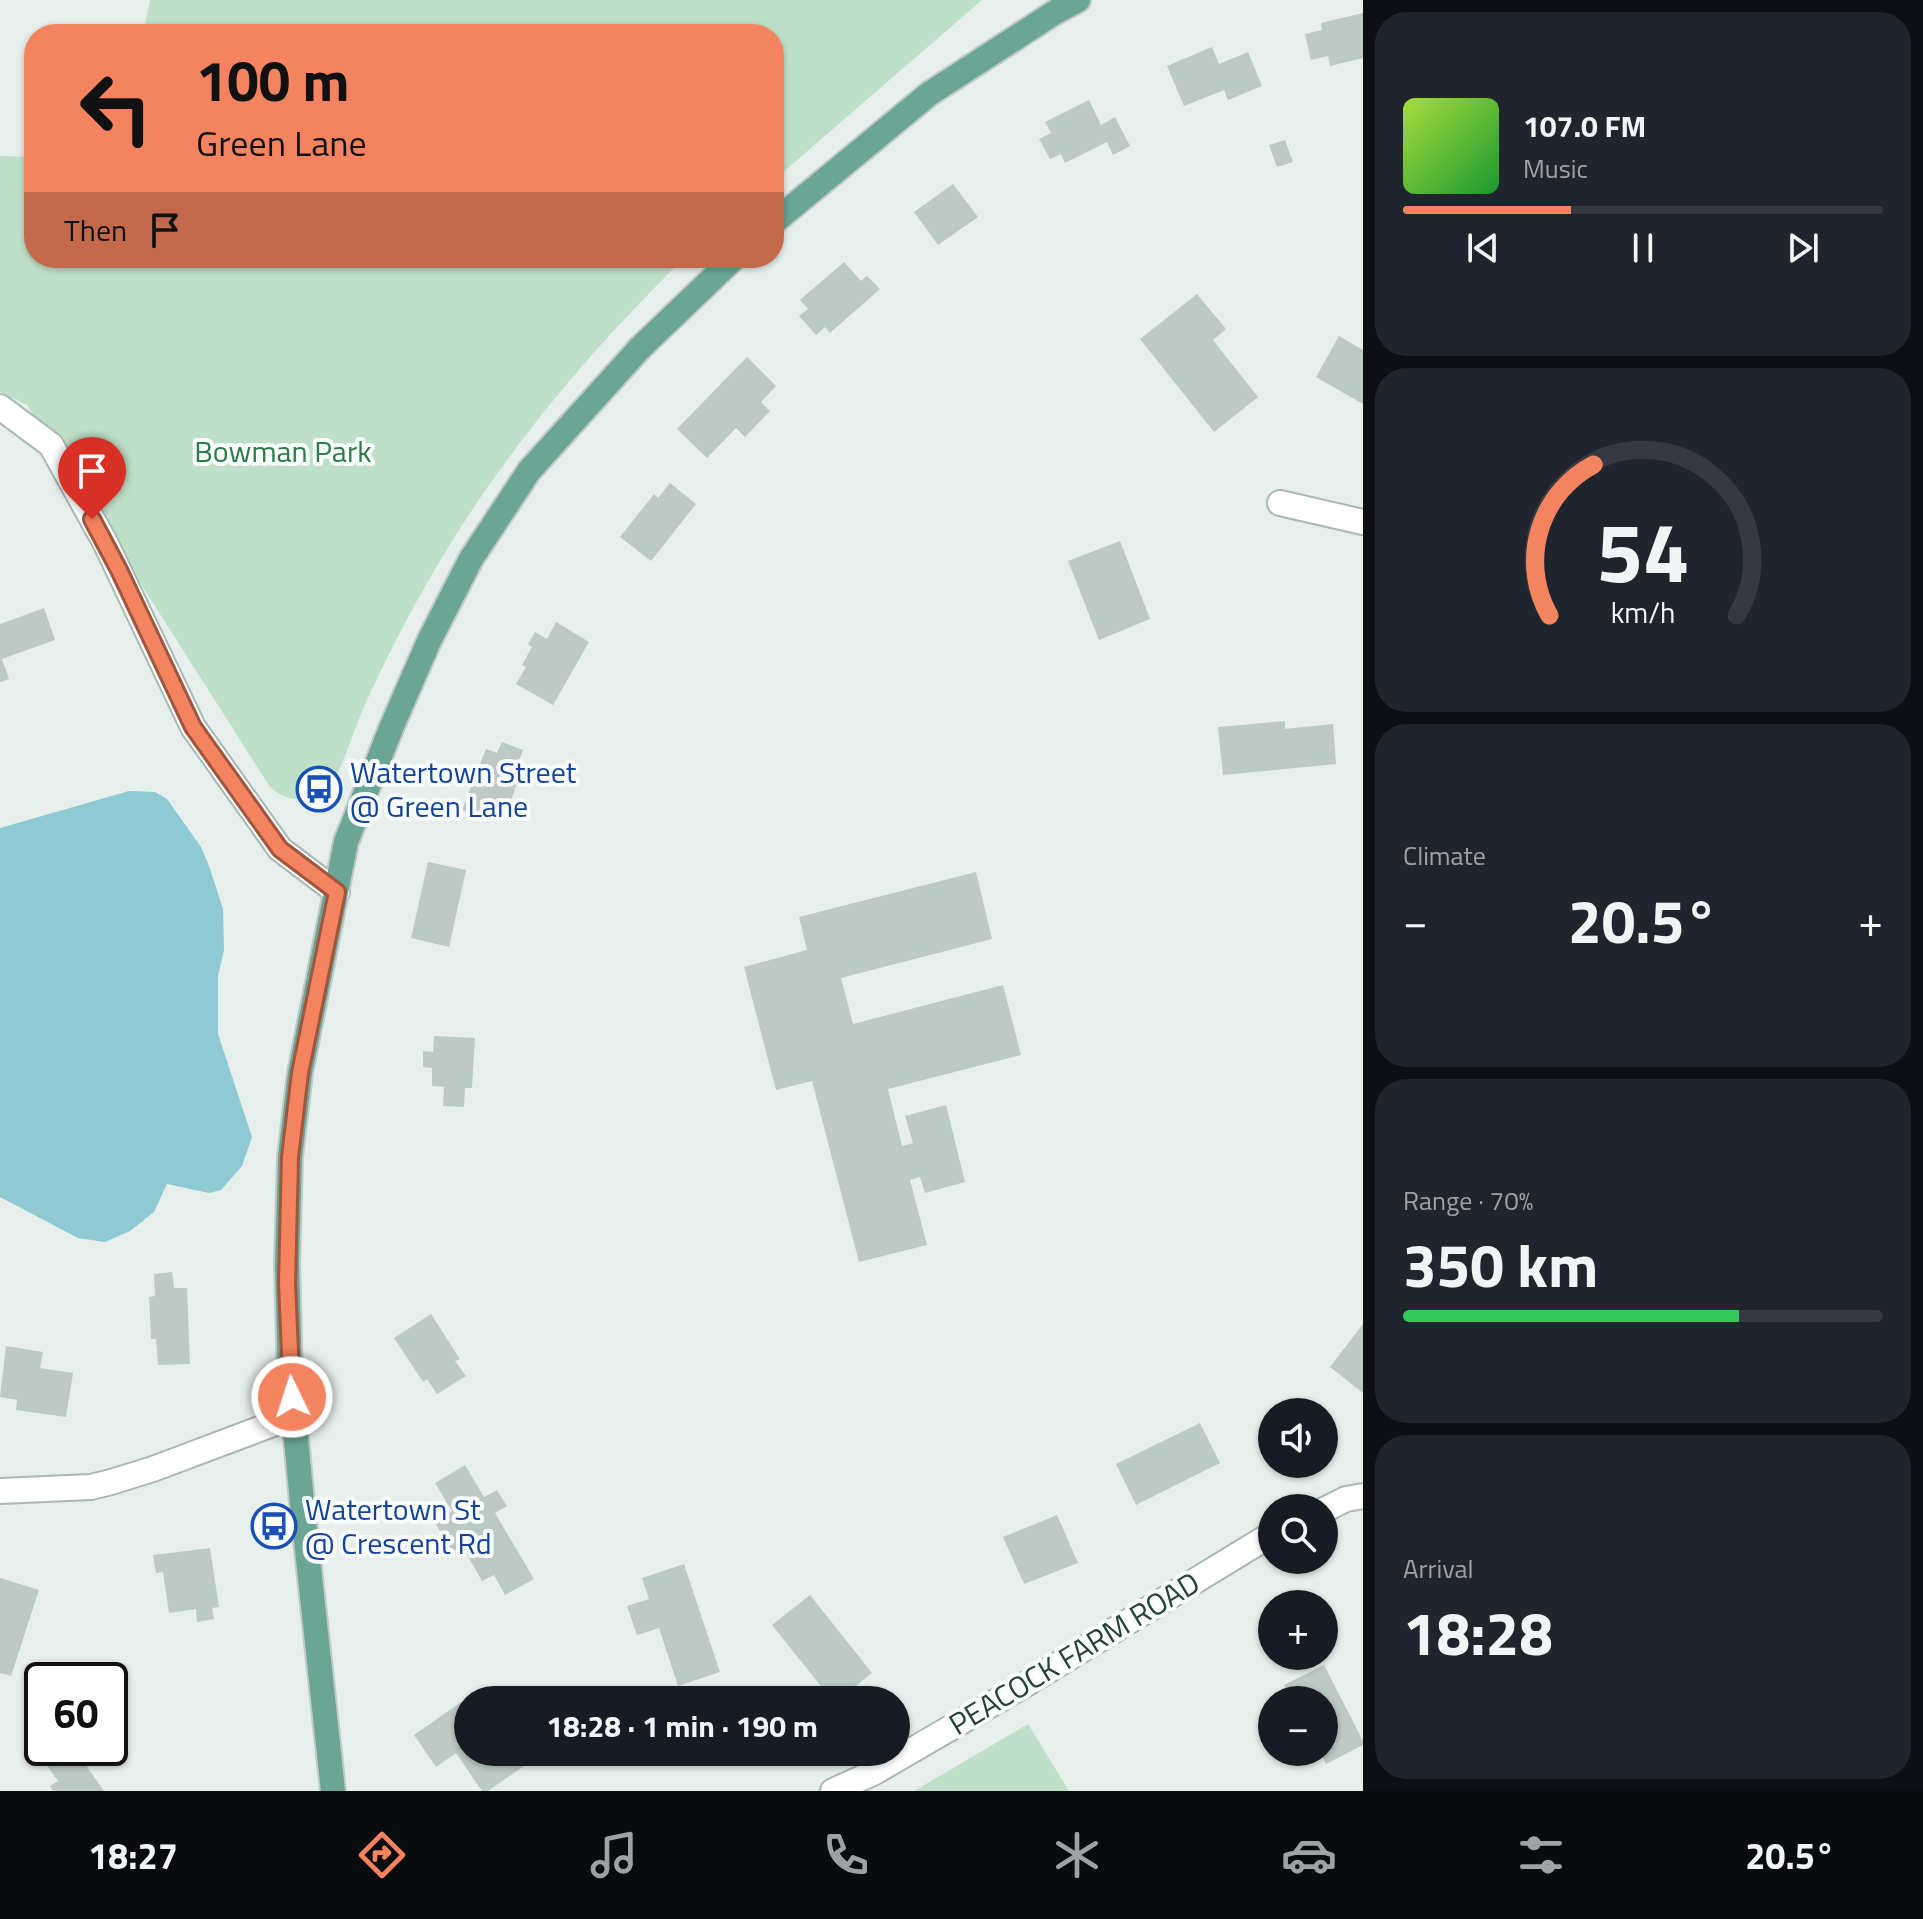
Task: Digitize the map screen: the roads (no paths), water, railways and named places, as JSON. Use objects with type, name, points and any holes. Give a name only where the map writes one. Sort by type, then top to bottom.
[{"type":"main road","points":[[784,214],[929,94],[1065,4]]},
{"type":"main road","points":[[333,1791],[294,1416],[288,1304],[290,1157],[300,1073],[346,842],[429,641],[471,559],[529,471],[640,348],[724,268]]},
{"type":"street","points":[[0,407],[51,445],[106,544],[193,727],[280,849],[337,892]]},
{"type":"street","points":[[1280,503],[1363,522]]},
{"type":"street","points":[[0,1491],[101,1485],[153,1469],[294,1416]]},
{"type":"street","points":[[1338,1503],[1363,1496]]},
{"type":"street","name":"PEACOCK FARM ROAD","points":[[833,1791],[873,1773],[1021,1687],[1258,1543]]},
{"type":"water","points":[[129,791],[155,792],[167,799],[201,847],[209,866],[223,909],[224,950],[218,976],[218,1034],[252,1137],[242,1166],[221,1190],[209,1193],[167,1184],[154,1212],[130,1231],[105,1242],[78,1238],[0,1197],[0,828]]},
{"type":"place","name":"Watertown Street @ Green Lane","points":[[319,789]]},
{"type":"place","name":"Watertown St @ Crescent Rd","points":[[274,1526]]},
{"type":"park label","name":"Bowman Park","points":[[283,451]]}]
